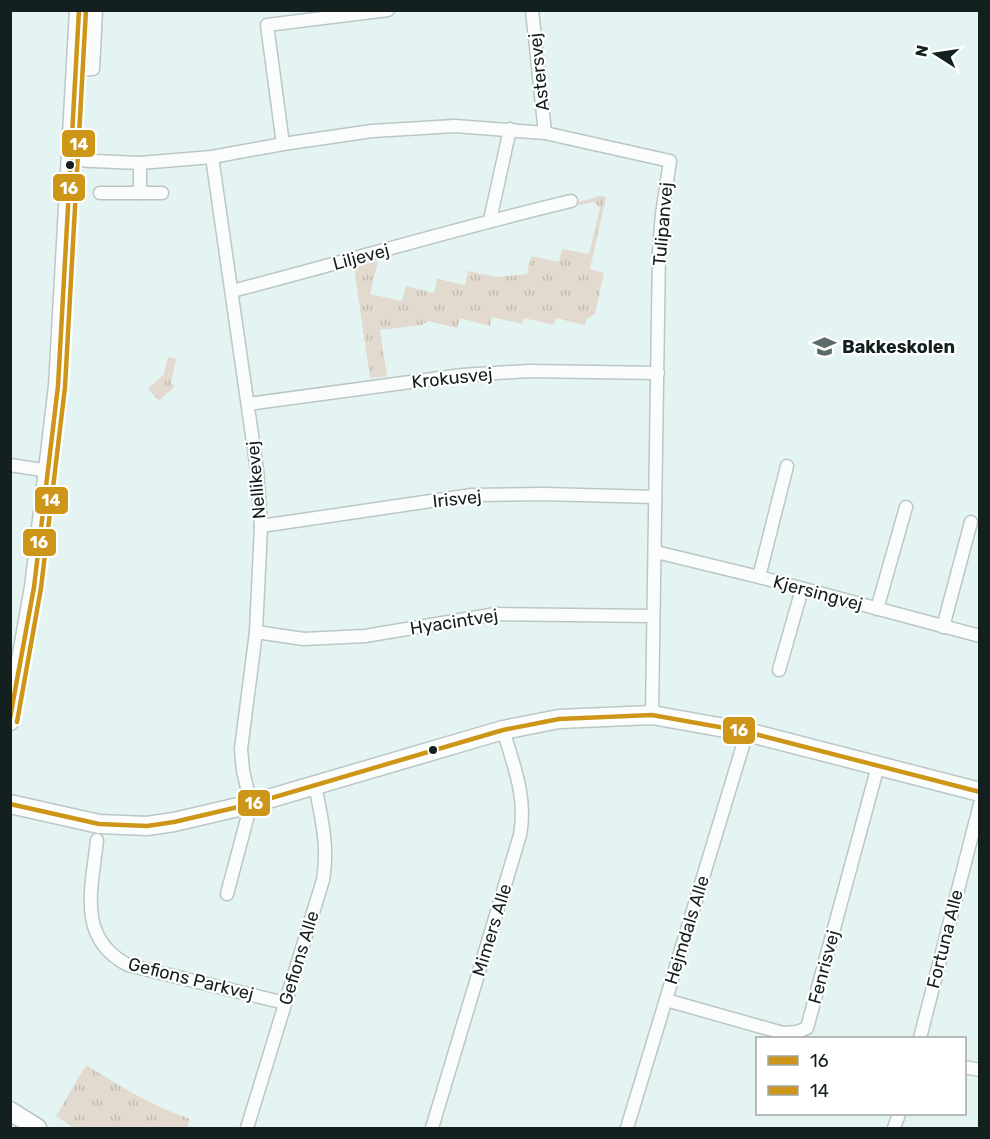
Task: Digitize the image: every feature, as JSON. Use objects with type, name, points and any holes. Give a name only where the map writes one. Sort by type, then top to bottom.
[{"type":"street","points":[[10,721],[34,587],[58,386],[79,10]]},
{"type":"street","points":[[76,70],[93,69],[96,10]]},
{"type":"street","points":[[283,144],[267,25],[388,10]]},
{"type":"street","name":"Astersvej","points":[[532,10],[545,133]]},
{"type":"street","name":"Tulipanvej","points":[[71,160],[140,163],[212,157],[372,131],[455,126],[545,133],[670,161],[660,233],[652,715]]},
{"type":"street","points":[[490,220],[510,129]]},
{"type":"street","name":"Nellikevej","points":[[212,157],[257,470],[261,525],[256,632],[241,749],[243,771],[251,804]]},
{"type":"street","points":[[140,163],[140,193]]},
{"type":"street","points":[[100,193],[162,194]]},
{"type":"street","name":"Liljevej","points":[[232,291],[490,220],[571,201]]},
{"type":"street","name":"Krokusvej","points":[[248,404],[462,375],[530,371],[658,373]]},
{"type":"street","points":[[10,465],[49,471]]},
{"type":"street","points":[[759,577],[787,466]]},
{"type":"street","name":"Irisvej","points":[[261,525],[472,495],[655,497]]},
{"type":"street","points":[[877,609],[906,507]]},
{"type":"street","points":[[943,627],[971,522]]},
{"type":"street","name":"Kjersingvej","points":[[656,552],[980,636]]},
{"type":"street","points":[[779,670],[802,589]]},
{"type":"street","name":"Hyacintvej","points":[[256,632],[304,639],[365,636],[496,614],[653,616]]},
{"type":"street","points":[[10,804],[99,824],[147,826],[251,804],[503,730],[559,719],[652,715],[747,732],[980,792]]},
{"type":"street","name":"Mimers Alle","points":[[432,1128],[522,828],[521,788],[503,730]]},
{"type":"street","name":"Hejmdals Alle","points":[[627,1128],[747,732]]},
{"type":"street","name":"Fenrisvej","points":[[666,1000],[783,1033],[797,1032],[807,1028],[878,766]]},
{"type":"street","name":"Gefions Alle","points":[[247,1128],[322,880],[326,859],[325,838],[315,784]]},
{"type":"street","points":[[227,894],[251,804]]},
{"type":"street","name":"Fortuna Alle","points":[[920,1037],[980,804]]},
{"type":"street","name":"Gefions Parkvej","points":[[97,840],[91,918],[100,942],[108,952],[128,965],[285,1003]]},
{"type":"street","points":[[10,1111],[37,1128]]},
{"type":"green space","points":[[600,196],[606,197],[590,269],[604,273],[595,314],[587,319],[585,325],[556,318],[554,325],[524,318],[522,324],[492,317],[490,326],[460,318],[457,328],[428,321],[422,325],[380,330],[387,376],[370,378],[354,267],[378,261],[370,294],[402,301],[406,286],[434,293],[437,279],[465,285],[468,271],[497,277],[527,274],[531,256],[559,262],[562,249],[589,254],[600,208],[594,202],[579,205],[578,202]]},
{"type":"green space","points":[[168,357],[176,359],[171,383],[174,387],[159,401],[148,389],[164,374]]},
{"type":"green space","points":[[86,1065],[149,1102],[190,1119],[187,1128],[74,1128],[56,1116]]},
{"type":"transit line","name":"16","points":[[10,718],[34,587],[58,386],[79,10]]},
{"type":"transit line","name":"14","points":[[17,722],[41,588],[65,387],[86,10]]},
{"type":"transit line","name":"16","points":[[10,804],[99,824],[147,826],[251,804],[503,730],[559,719],[652,715],[747,732],[980,792]]},
{"type":"place","name":"Bakkeskolen","points":[[824,347]]}]
